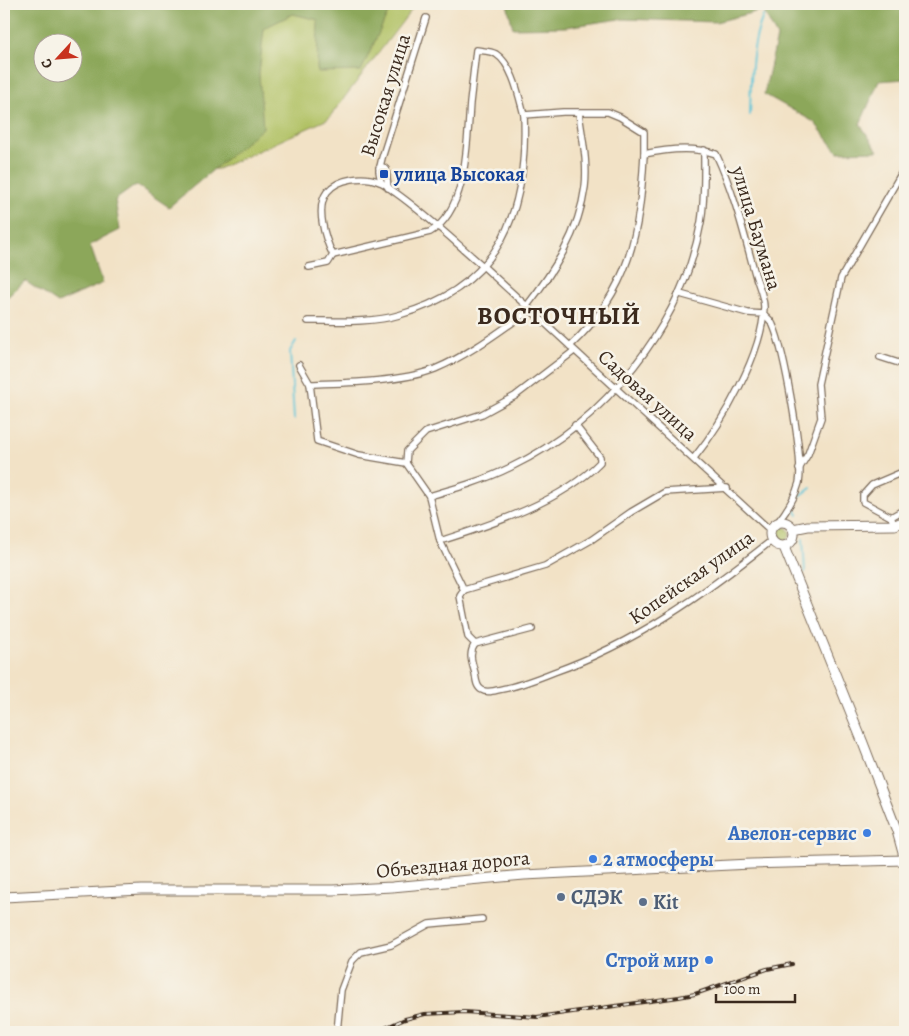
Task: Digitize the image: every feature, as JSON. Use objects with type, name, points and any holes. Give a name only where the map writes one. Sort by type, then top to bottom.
[{"type":"main road","points":[[793,529],[808,526],[895,524],[905,521]]},
{"type":"main road","points":[[784,547],[793,540],[793,529],[788,523],[774,526],[771,541],[784,547],[863,743],[897,831],[905,860]]},
{"type":"main road","name":"Объездная дорога","points":[[4,897],[142,890],[266,891],[392,887],[524,874],[905,860]]},
{"type":"street","name":"Высокая улица","points":[[381,182],[379,168],[426,18]]},
{"type":"street","points":[[308,321],[398,316],[429,304],[457,289],[484,267],[495,252],[513,215],[521,184],[525,149],[524,115],[517,90],[503,60],[494,52],[476,50],[461,183],[450,209],[438,227],[430,232],[333,255],[328,263],[309,266]]},
{"type":"street","points":[[464,590],[440,541],[429,496],[406,463],[407,451],[426,432],[451,425],[490,409],[515,396],[572,349],[609,300],[624,270],[635,240],[642,207],[644,132],[608,112],[563,112],[524,115]]},
{"type":"street","points":[[310,384],[377,380],[435,369],[470,351],[528,309],[560,260],[572,235],[580,208],[585,186],[585,157],[579,113]]},
{"type":"street","points":[[429,496],[471,484],[510,468],[534,455],[575,425],[616,389],[659,332],[680,294],[694,252],[701,221],[704,150],[664,150],[644,154]]},
{"type":"street","name":"улица Баумана","points":[[694,458],[712,437],[739,387],[762,330],[764,306],[746,237],[723,169],[716,154],[704,150]]},
{"type":"street","points":[[379,168],[383,167],[386,169],[388,188]]},
{"type":"street","points":[[798,469],[808,454],[821,418],[818,384],[841,278],[905,167]]},
{"type":"street","points":[[333,255],[324,227],[322,207],[326,194],[330,189],[359,177],[381,182]]},
{"type":"street","name":"Садовая улица","points":[[381,182],[411,203],[727,488],[774,526]]},
{"type":"street","points":[[680,294],[748,313],[763,314]]},
{"type":"street","name":"Копейская улица","points":[[763,314],[773,323],[783,356],[797,443],[799,482],[792,499],[774,526]]},
{"type":"street","points":[[880,357],[905,365]]},
{"type":"street","points":[[299,365],[310,384],[317,441],[358,456],[406,463]]},
{"type":"street","points":[[440,541],[493,524],[563,491],[596,467],[600,462],[600,457],[575,425]]},
{"type":"street","points":[[905,471],[872,485],[863,495],[863,502],[892,519],[905,509]]},
{"type":"street","points":[[532,629],[475,644],[468,637],[460,596],[464,590],[545,566],[591,540],[631,512],[665,492],[727,488]]},
{"type":"street","name":"Копейская улица","points":[[475,644],[470,650],[471,657],[478,686],[482,691],[488,692],[519,685],[568,667],[635,636],[685,605],[771,541]]},
{"type":"street","points":[[337,1032],[341,990],[352,961],[360,952],[391,945],[429,924],[482,919]]},
{"type":"green space","points":[[4,4],[416,4],[328,119],[218,169],[4,185]]},
{"type":"green space","points":[[4,4],[424,4],[388,13],[361,71],[317,72],[318,20],[293,14],[264,28],[259,74],[263,128],[169,207],[136,185],[115,200],[120,230],[90,245],[103,283],[58,303],[25,281],[4,300]]},
{"type":"green space","points":[[507,4],[905,4],[905,79],[879,81],[860,124],[878,151],[838,152],[814,122],[764,94],[777,37],[763,10],[716,22],[620,19],[566,27],[513,28]]},
{"type":"green space","points":[[780,527],[786,527],[790,534],[786,541],[780,541],[776,537],[776,531]]},
{"type":"waterway","points":[[750,115],[753,52],[763,16]]},
{"type":"waterway","points":[[294,419],[290,351],[296,341]]},
{"type":"waterway","points":[[798,515],[796,499],[811,488]]},
{"type":"waterway","points":[[803,539],[805,572]]},
{"type":"railway","points":[[376,1032],[405,1019],[425,1014],[464,1012],[537,1017],[679,997],[695,994],[767,969],[792,964]]},
{"type":"place","name":"улица Высокая","points":[[384,174]]},
{"type":"place","name":"Авелон-сервис","points":[[867,833]]},
{"type":"place","name":"2 атмосферы","points":[[593,859]]},
{"type":"place","name":"СДЭК","points":[[561,897]]},
{"type":"place","name":"Kit","points":[[643,902]]},
{"type":"place","name":"Строй мир","points":[[709,960]]},
{"type":"district","name":"ВОСТОЧНЫЙ","points":[[559,315]]}]
